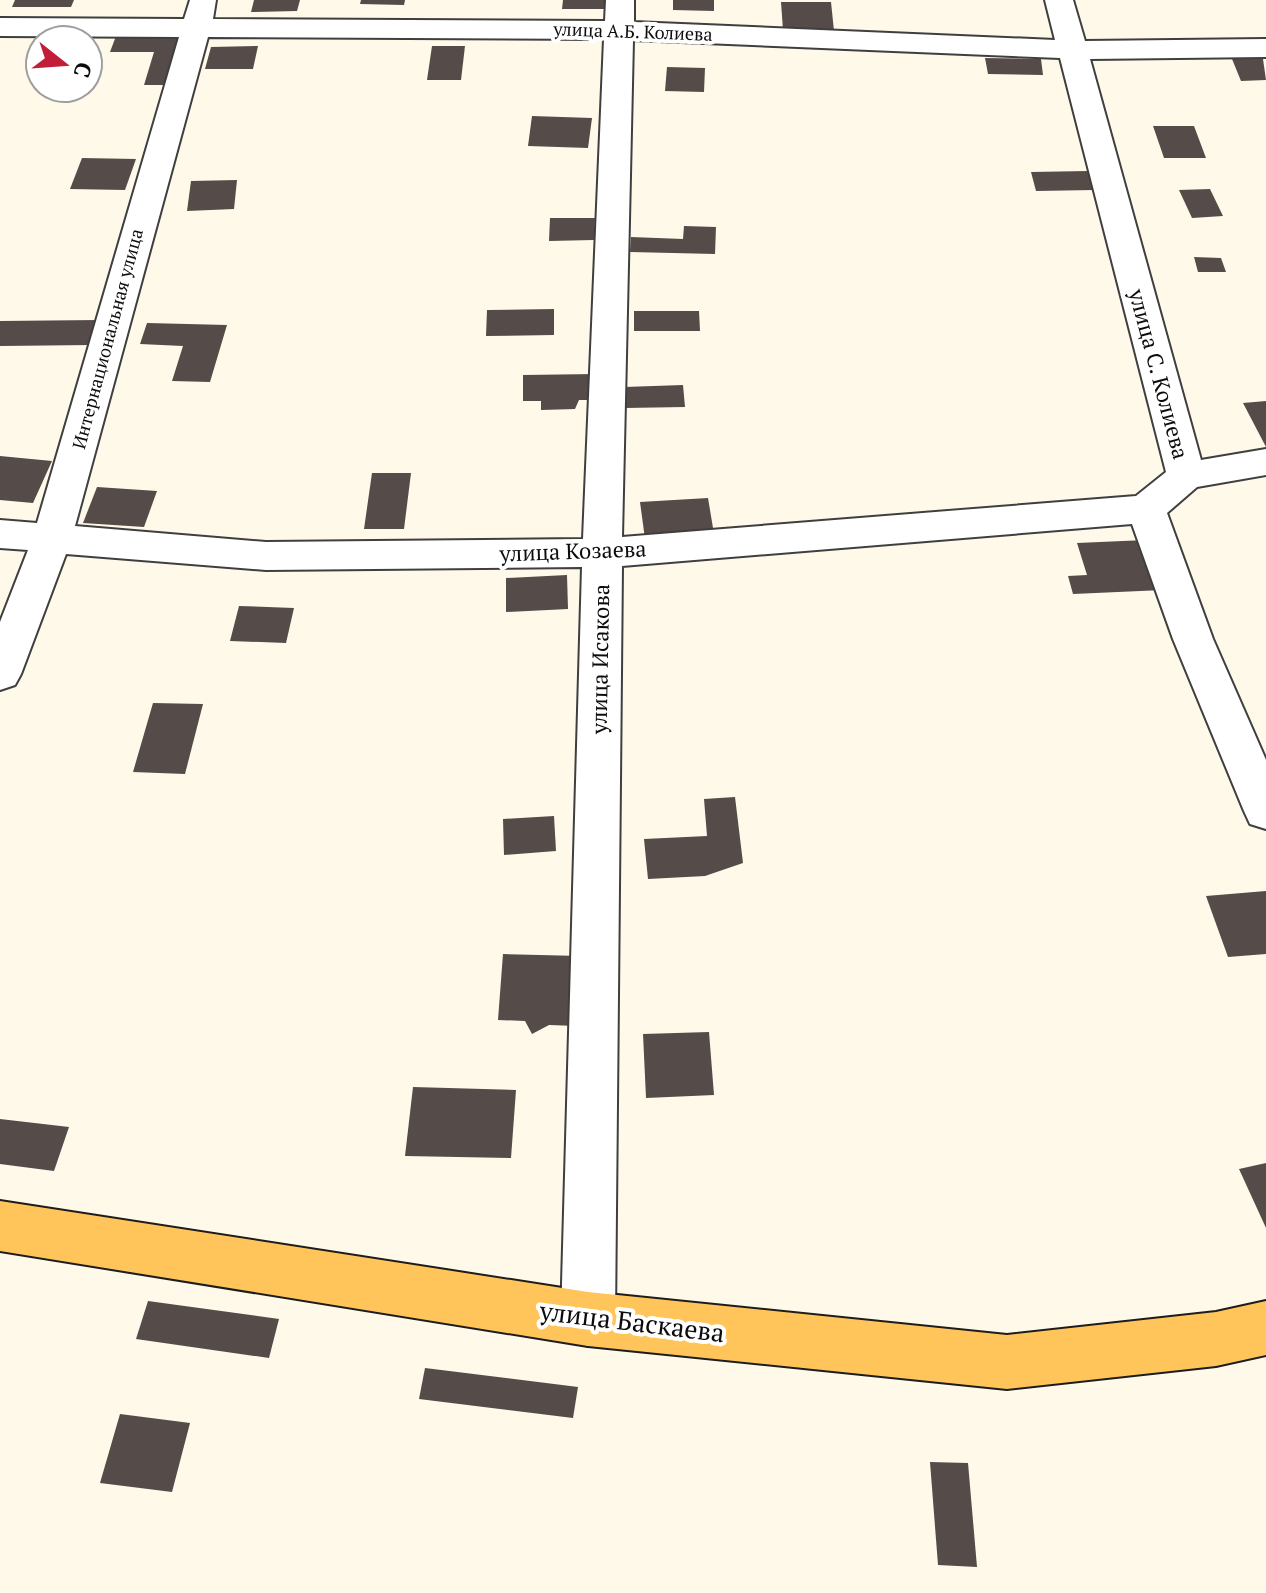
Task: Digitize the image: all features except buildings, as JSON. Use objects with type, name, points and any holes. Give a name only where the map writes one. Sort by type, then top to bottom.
[{"type":"main road","name":"улица Баскаева","points":[[0,1226],[588,1319],[1007,1362],[1216,1339],[1266,1328]]},
{"type":"street","name":"улица С. Колиева","points":[[1059,0],[1075,50],[1186,476],[1146,509]]},
{"type":"street","name":"улица А.Б. Колиева","points":[[0,27],[199,14],[618,15],[1075,50],[1266,48]]},
{"type":"street","name":"Интернациональная улица","points":[[0,674],[52,540],[199,14]]},
{"type":"street","name":"улица Исакова","points":[[588,1319],[602,553],[618,15]]},
{"type":"street","points":[[1186,476],[1266,462]]},
{"type":"street","name":"улица Козаева","points":[[0,534],[266,556],[602,553],[1146,509]]},
{"type":"street","points":[[1146,509],[1193,639],[1266,811]]}]
